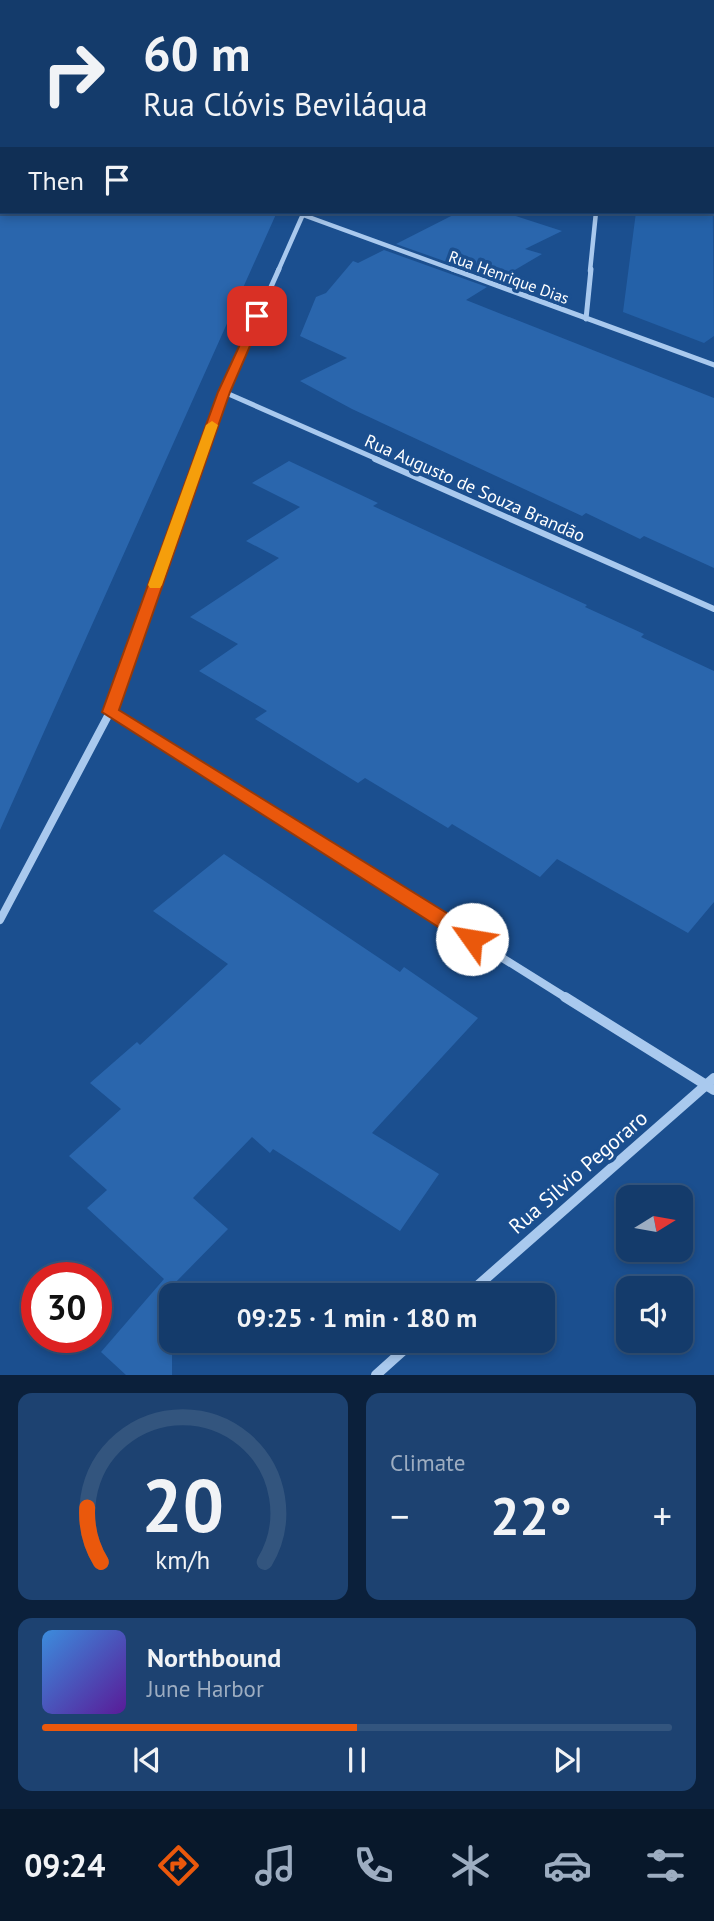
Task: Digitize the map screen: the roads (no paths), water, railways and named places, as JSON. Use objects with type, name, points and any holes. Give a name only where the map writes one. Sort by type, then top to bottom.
[{"type":"street","points":[[0,920],[110,712],[224,392],[300,214]]},
{"type":"street","name":"Rua Henrique Dias","points":[[303,214],[714,365]]},
{"type":"street","points":[[586,319],[596,214]]},
{"type":"street","name":"Rua Augusto de Souza Brandão","points":[[224,392],[714,609]]},
{"type":"street","points":[[110,712],[711,1084]]},
{"type":"street","name":"Rua Silvio Pegoraro","points":[[481,1283],[711,1084]]},
{"type":"street","points":[[376,1375],[401,1353]]}]
